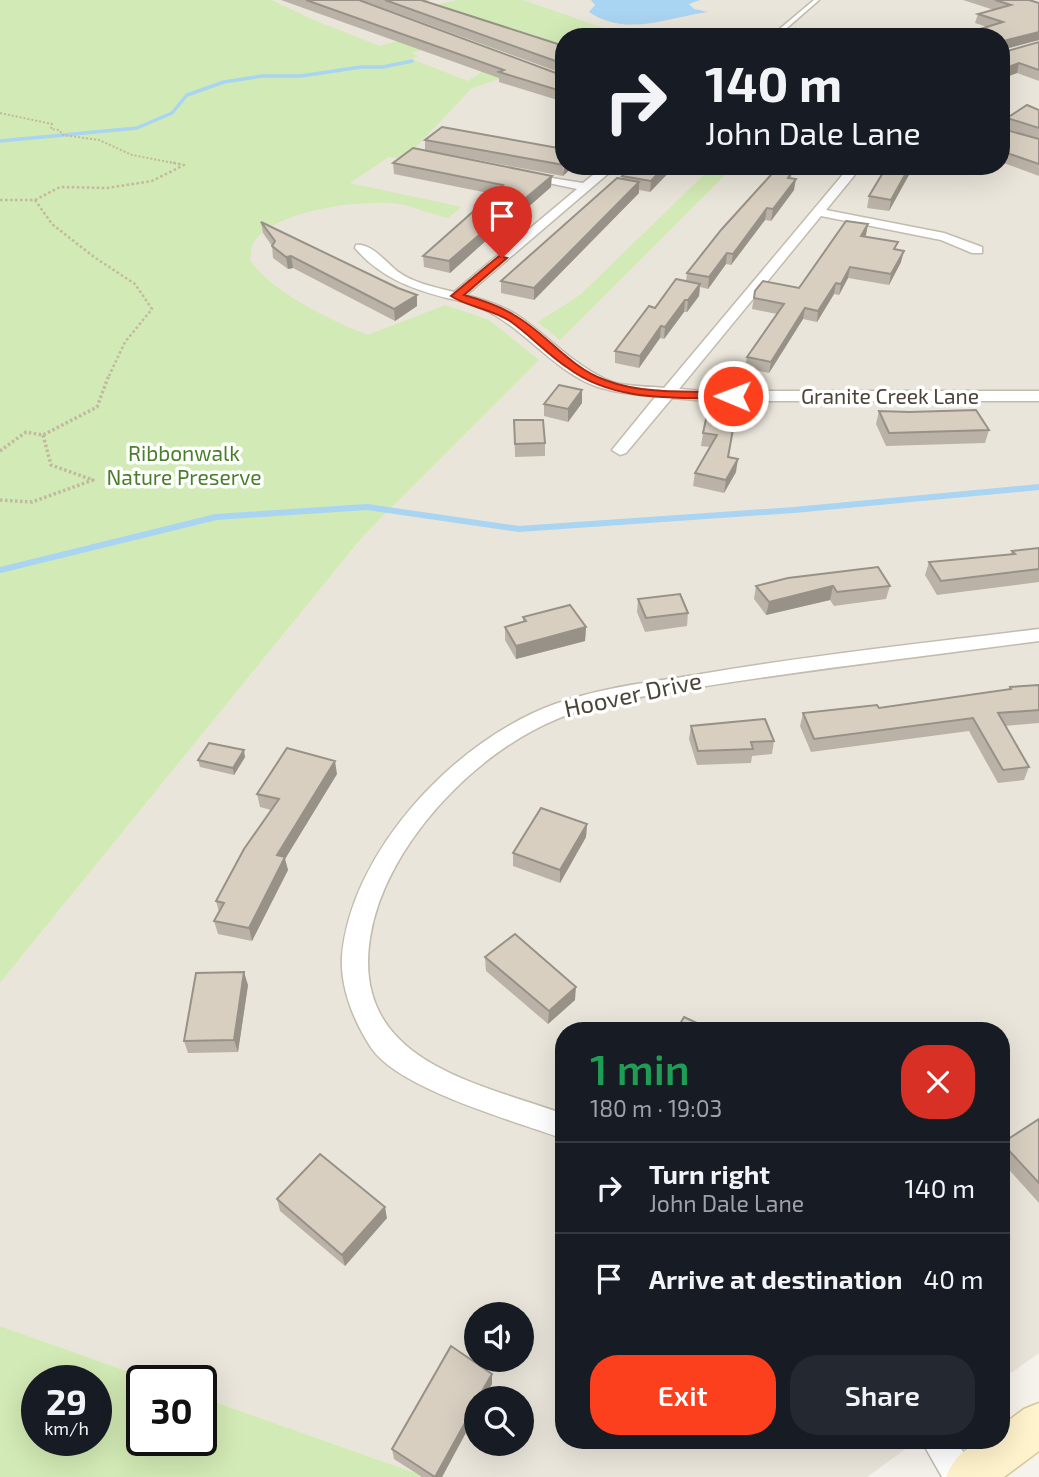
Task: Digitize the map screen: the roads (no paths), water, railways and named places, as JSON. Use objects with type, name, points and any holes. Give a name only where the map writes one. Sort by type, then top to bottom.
[{"type":"main road","points":[[1010,1446],[1039,1424]]},
{"type":"main road","points":[[968,1477],[1006,1449]]},
{"type":"street","points":[[506,172],[585,187]]},
{"type":"street","points":[[457,296],[600,175]]},
{"type":"street","points":[[620,450],[848,175]]},
{"type":"street","points":[[817,212],[944,237],[977,250]]},
{"type":"street","name":"Granite Creek Lane","points":[[361,248],[395,276],[412,285],[485,304],[512,318],[589,377],[623,389],[666,395],[1039,396]]},
{"type":"street","name":"Hoover Drive","points":[[555,1125],[454,1086],[410,1064],[384,1045],[360,1002],[355,977],[354,948],[365,901],[400,839],[459,773],[500,740],[523,726],[573,704],[596,698],[764,670],[1039,635]]},
{"type":"street","points":[[942,1449],[961,1477]]},
{"type":"lane","points":[[784,28],[817,0]]},
{"type":"water","points":[[591,0],[700,0],[689,4],[694,9],[708,12],[632,25],[603,19],[589,12],[595,5]]},
{"type":"waterway","points":[[0,141],[137,128],[172,113],[187,95],[224,82],[262,76],[301,76],[361,67],[383,67],[412,61]]},
{"type":"waterway","points":[[0,570],[216,517],[367,507],[519,529],[794,510],[1039,487]]},
{"type":"park label","name":"Ribbonwalk Nature Preserve","points":[[184,466]]}]
